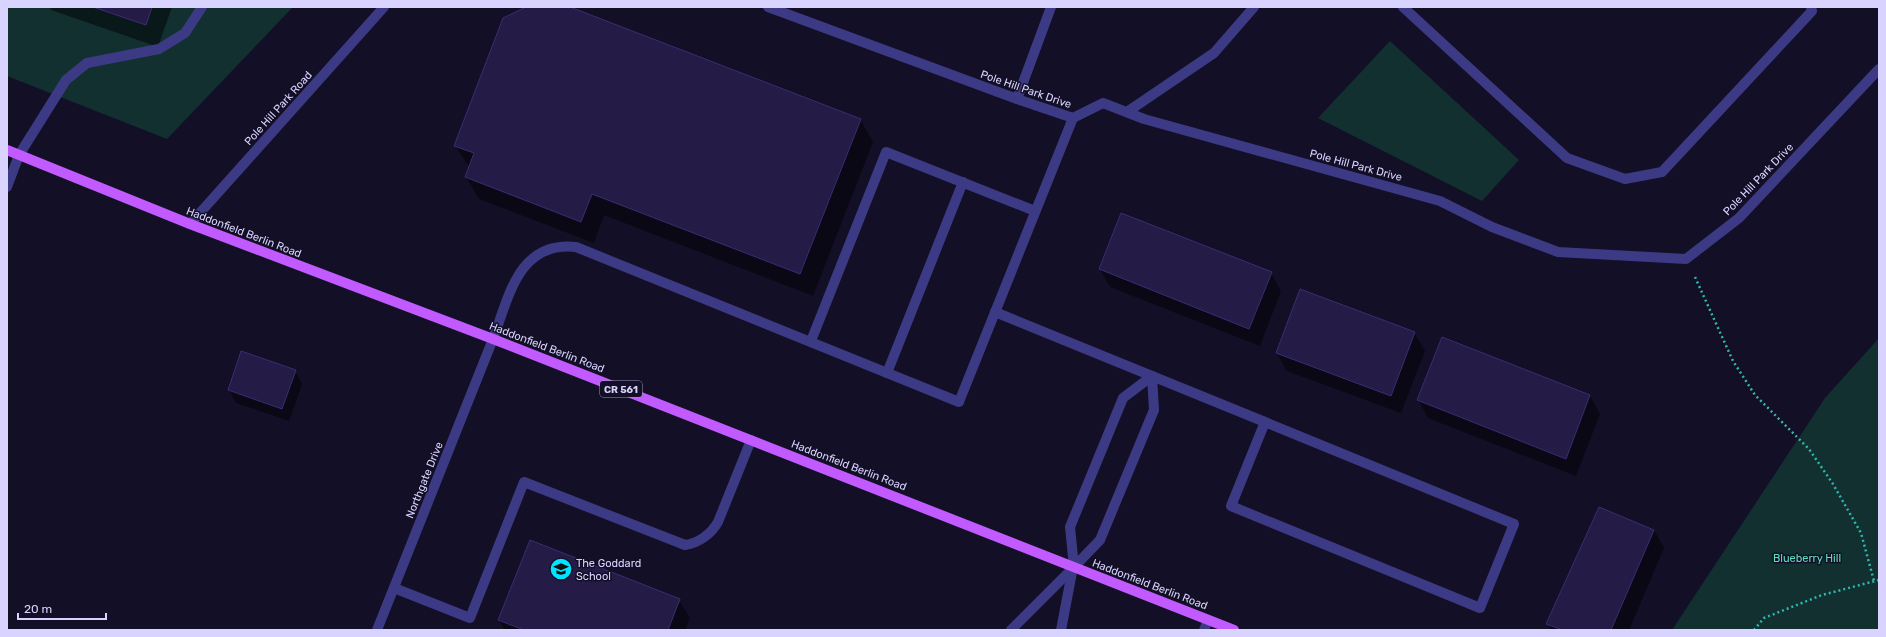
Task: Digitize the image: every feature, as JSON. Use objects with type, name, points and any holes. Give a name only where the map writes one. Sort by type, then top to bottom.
[{"type":"main road","name":"Haddonfield Berlin Road","points":[[7,150],[190,224],[493,339],[1234,630]]},
{"type":"street","points":[[7,187],[19,155],[66,80],[71,75],[87,63],[159,48],[184,33],[202,7]]},
{"type":"street","name":"Pole Hill Park Road","points":[[190,224],[384,7]]},
{"type":"street","name":"Pole Hill Park Drive","points":[[768,7],[1017,100],[1072,118],[1103,103],[1144,119],[1440,200],[1492,227],[1558,252],[1686,259],[1739,218],[1879,69]]},
{"type":"street","points":[[1017,100],[1052,7]]},
{"type":"street","points":[[1127,112],[1214,53],[1254,7]]},
{"type":"street","points":[[1403,7],[1567,158],[1625,179],[1662,172],[1811,9]]},
{"type":"street","points":[[1072,118],[995,312],[1265,422],[1514,524],[1480,608],[1231,506],[1265,422]]},
{"type":"street","points":[[811,341],[886,152],[1035,211]]},
{"type":"street","points":[[887,373],[963,182]]},
{"type":"street","name":"Northgate Drive","points":[[377,630],[515,282],[522,269],[539,253],[553,248],[567,246],[586,249],[959,402],[995,312]]},
{"type":"street","points":[[1011,630],[1100,540],[1154,410],[1152,376]]},
{"type":"street","points":[[1061,630],[1074,567],[1070,527],[1123,398],[1152,376]]},
{"type":"street","points":[[394,588],[470,618],[524,482],[685,545],[697,542],[711,532],[718,522],[751,440]]},
{"type":"street","points":[[1204,630],[1208,620]]},
{"type":"path","points":[[1686,259],[1712,312],[1732,361],[1755,395],[1809,449],[1833,484],[1861,533],[1874,581]]},
{"type":"path","points":[[1754,630],[1764,618],[1822,595],[1879,580]]},
{"type":"green space","points":[[7,7],[293,7],[167,139],[7,76]]},
{"type":"green space","points":[[1390,41],[1519,160],[1482,201],[1318,118]]},
{"type":"green space","name":"Blueberry Hill","points":[[1879,338],[1879,630],[1672,630],[1825,398]]},
{"type":"building","points":[[93,7],[152,7],[146,25]]},
{"type":"building","points":[[526,7],[570,7],[861,119],[800,274],[592,194],[581,222],[465,177],[474,153],[454,146],[503,18]]},
{"type":"building","points":[[1121,213],[1272,272],[1249,329],[1099,269]]},
{"type":"building","points":[[1300,289],[1415,332],[1391,396],[1276,353]]},
{"type":"building","points":[[1442,337],[1590,395],[1566,459],[1417,400]]},
{"type":"building","points":[[241,351],[296,370],[282,409],[228,390]]},
{"type":"building","points":[[1599,507],[1654,530],[1611,630],[1563,630],[1546,624]]},
{"type":"building","name":"The Goddard School","points":[[530,540],[680,599],[668,630],[524,630],[498,620]]},
{"type":"place","name":"The Goddard School","points":[[561,569]]}]
